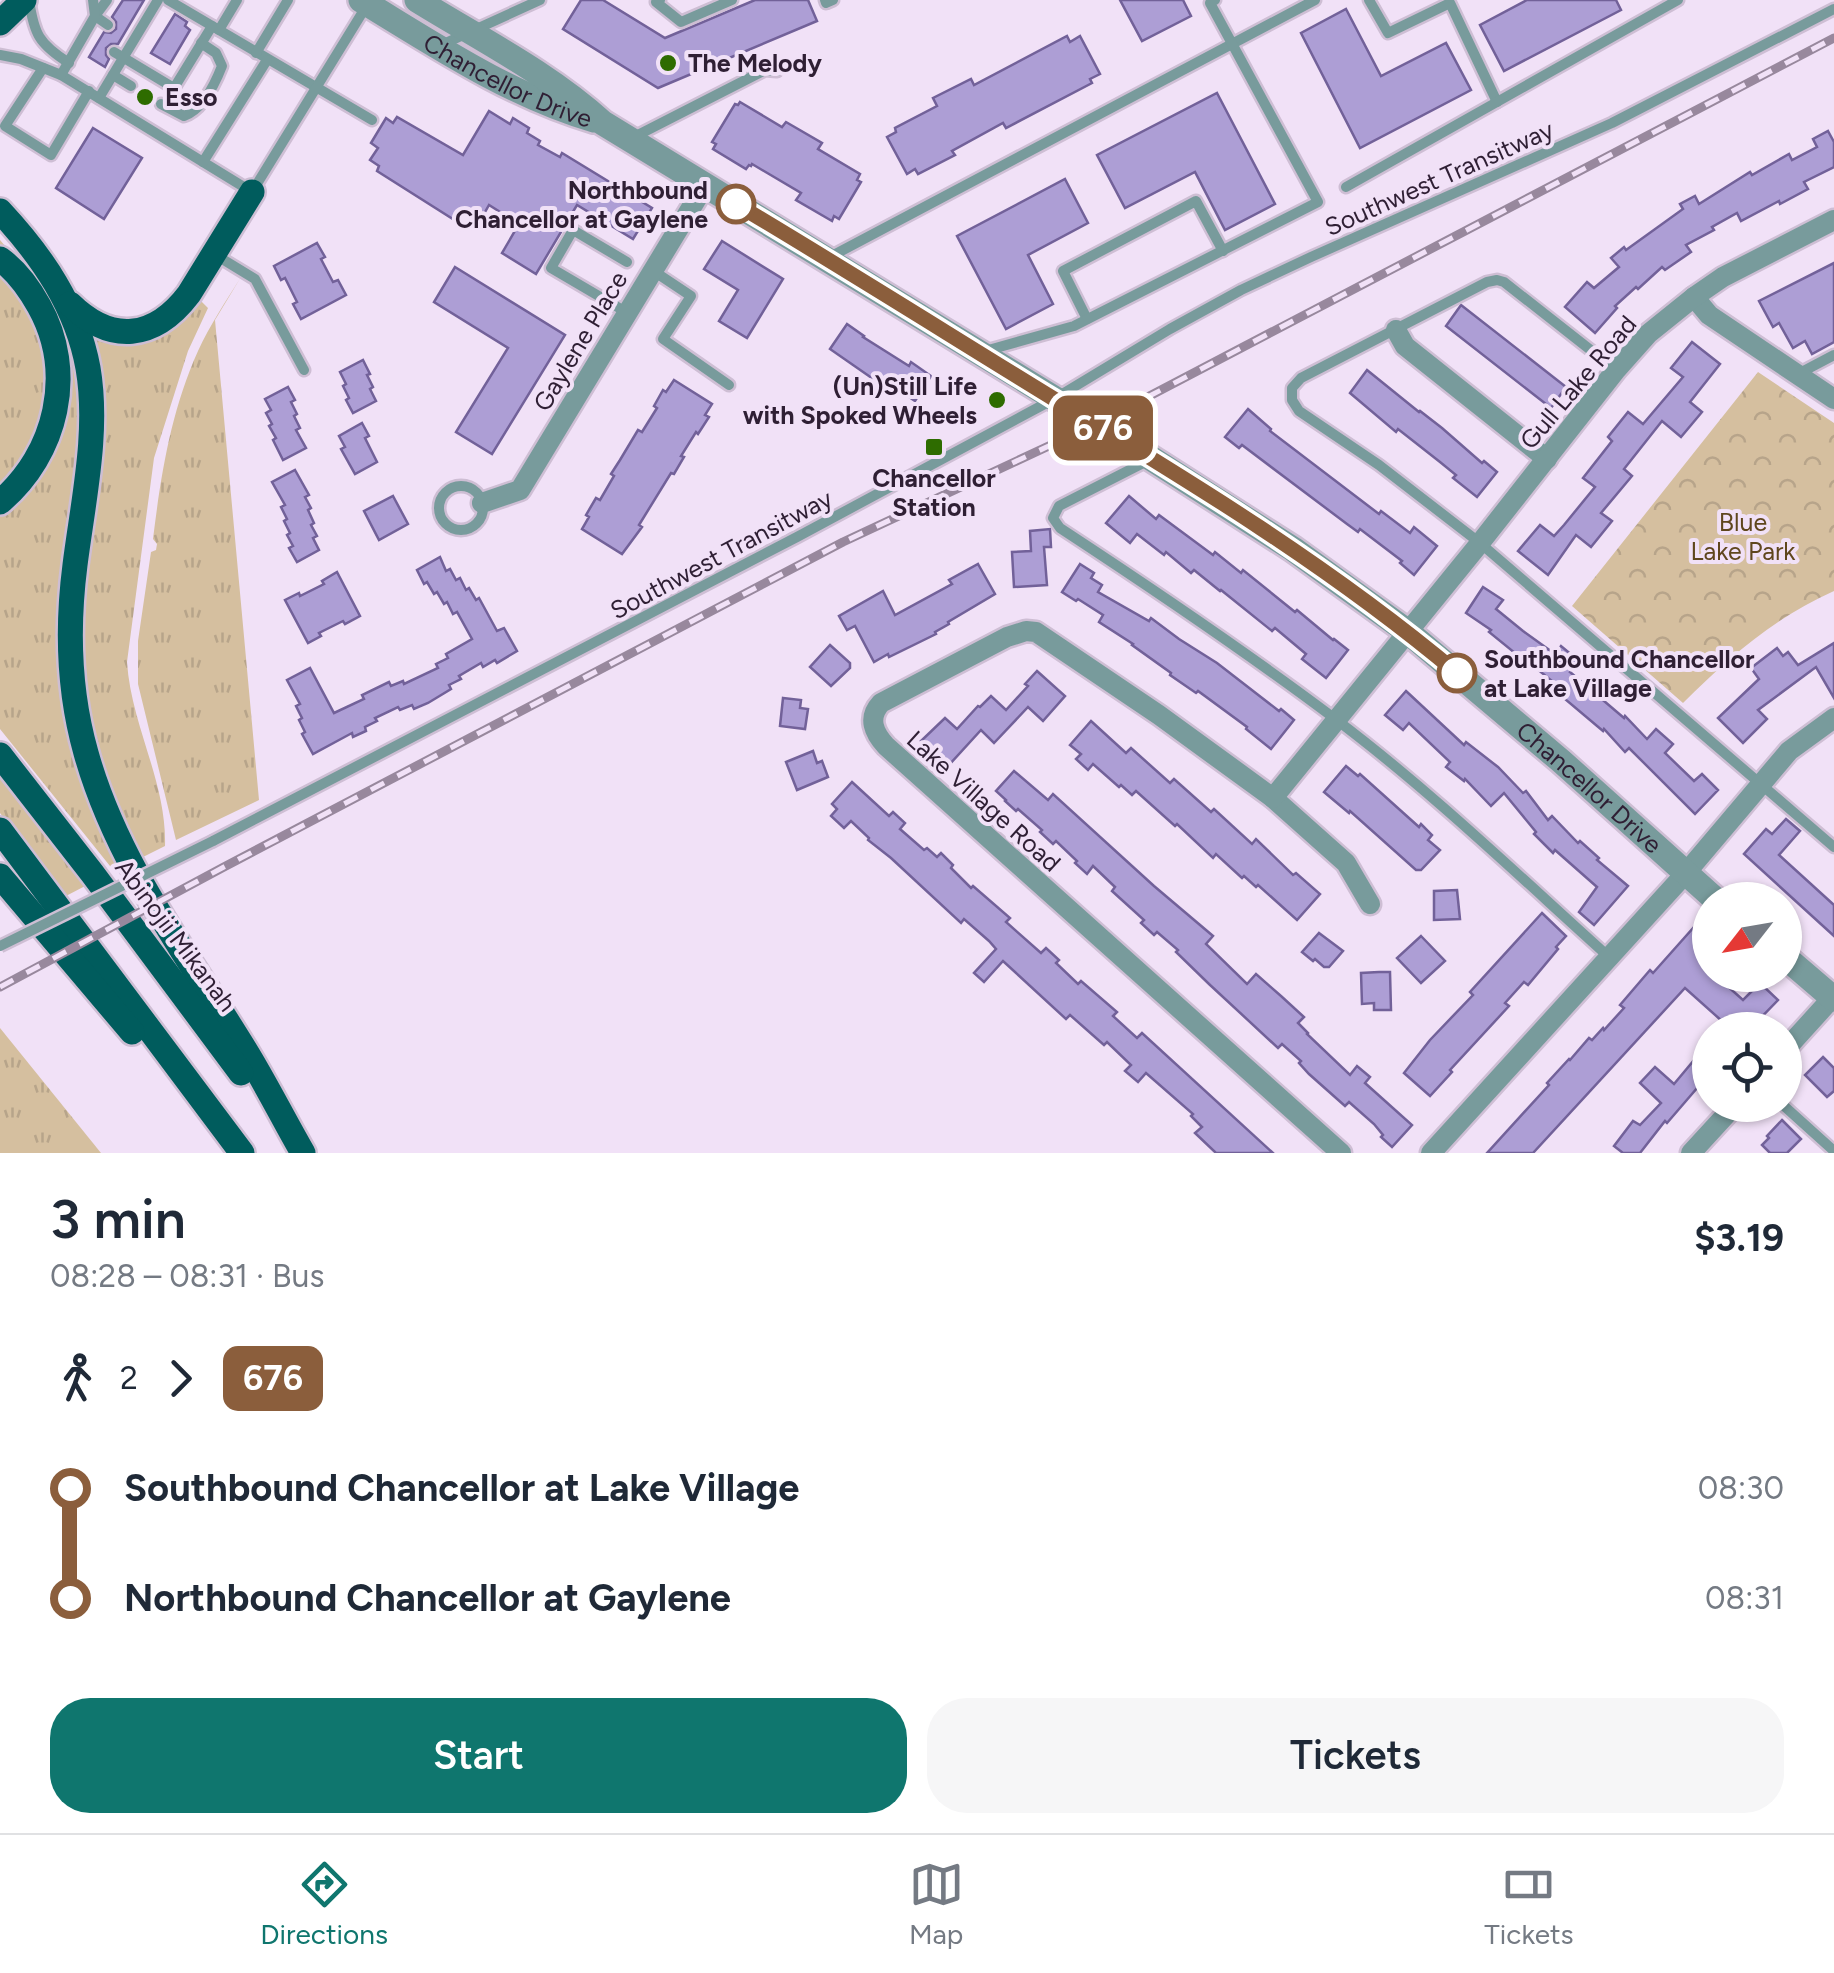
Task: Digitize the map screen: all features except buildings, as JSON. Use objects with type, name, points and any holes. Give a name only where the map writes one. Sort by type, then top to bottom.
[{"type":"main road","points":[[0,22],[26,0]]},
{"type":"main road","points":[[63,297],[82,316],[103,328],[140,330],[162,320],[178,307],[252,192]]},
{"type":"main road","points":[[0,212],[42,261],[63,297],[84,348],[90,394],[89,451],[72,584],[70,642],[75,700],[85,750],[106,812],[146,892],[248,1056],[302,1153]]},
{"type":"main road","points":[[0,258],[21,279],[44,315],[58,375],[55,411],[45,444],[25,478],[0,502]]},
{"type":"main road","name":"Abinojii Mikanah","points":[[0,755],[302,1153]]},
{"type":"main road","points":[[0,830],[241,1153]]},
{"type":"main road","points":[[0,876],[154,1060],[241,1153]]},
{"type":"street","name":"Chancellor Drive","points":[[417,0],[576,98],[603,123],[1152,458],[1293,549],[1408,632],[1561,761],[1695,882]]},
{"type":"street","name":"Chancellor Drive","points":[[366,1],[438,47],[511,86],[568,113],[603,123]]},
{"type":"street","name":"Gaylene Place","points":[[482,503],[520,490],[705,185]]},
{"type":"street","name":"Gull Lake Road","points":[[1408,632],[1648,334],[1723,278],[1834,220]]},
{"type":"street","points":[[1694,296],[1710,315],[1834,399]]},
{"type":"street","points":[[1396,330],[1405,346],[1547,458]]},
{"type":"street","name":"Lake Village Road","points":[[1341,1153],[886,746],[875,734],[874,711],[1006,637],[1036,632],[1273,798],[1346,864],[1370,904]]},
{"type":"street","points":[[1273,798],[1408,632]]},
{"type":"street","points":[[1431,1153],[1686,874],[1789,751],[1834,718]]},
{"type":"street","points":[[1802,972],[1833,998],[1802,1032]]},
{"type":"street","points":[[1692,1153],[1720,1122]]},
{"type":"lane","points":[[26,0],[40,39],[69,62]]},
{"type":"lane","points":[[93,0],[95,16]]},
{"type":"lane","points":[[42,68],[5,126],[51,155],[113,75],[119,54],[139,20],[158,0]]},
{"type":"lane","points":[[168,0],[372,120]]},
{"type":"lane","points":[[119,54],[174,88],[201,43],[237,0]]},
{"type":"lane","points":[[438,47],[540,0]]},
{"type":"lane","points":[[656,1],[681,22],[732,0]]},
{"type":"lane","points":[[825,0],[833,0]]},
{"type":"lane","points":[[979,352],[1074,326],[1318,202],[1210,3],[1216,0]]},
{"type":"lane","points":[[827,258],[1315,0]]},
{"type":"lane","points":[[1369,0],[1388,33],[1453,1],[1496,102]]},
{"type":"lane","points":[[1346,186],[1678,0]]},
{"type":"lane","points":[[0,55],[62,75],[94,95],[165,128],[203,162],[252,192],[366,1]]},
{"type":"lane","points":[[62,75],[95,16],[112,2]]},
{"type":"lane","points":[[203,162],[262,57],[284,3]]},
{"type":"lane","name":"Southwest Transitway","points":[[0,946],[213,841],[798,537],[1054,399],[1242,290],[1612,124],[1834,9]]},
{"type":"lane","points":[[95,16],[108,24]]},
{"type":"lane","points":[[85,34],[98,42]]},
{"type":"lane","points":[[165,128],[198,108],[222,69],[218,55],[201,43]]},
{"type":"lane","points":[[630,139],[765,70],[777,72]]},
{"type":"lane","points":[[113,75],[131,86]]},
{"type":"lane","points":[[161,104],[186,116]]},
{"type":"lane","points":[[1087,319],[1063,271],[1196,201],[1223,251]]},
{"type":"lane","points":[[626,312],[551,268],[573,230],[627,262]]},
{"type":"lane","points":[[214,254],[254,280],[304,370]]},
{"type":"lane","points":[[652,270],[691,296],[663,339],[730,384]]},
{"type":"lane","points":[[1616,370],[1504,282],[1496,280],[1301,378],[1292,388],[1292,400],[1300,411],[1480,543],[1834,847]]},
{"type":"lane","points":[[1797,375],[1834,355]]},
{"type":"lane","points":[[1152,458],[1059,506],[1053,518],[1060,528],[1193,615],[1336,720],[1453,816],[1609,956]]},
{"type":"lane","name":"Gaylene Place","points":[[453,487],[475,490],[482,503],[479,520],[467,528],[452,528],[440,511],[442,496],[453,487]]},
{"type":"lane","points":[[1802,1122],[1834,1150]]},
{"type":"green space","points":[[0,240],[56,305],[75,357],[82,417],[62,633],[121,868],[114,871],[0,729],[0,512],[67,391],[0,250]]},
{"type":"green space","points":[[0,277],[33,325],[45,381],[34,436],[20,462],[0,484]]},
{"type":"green space","points":[[241,277],[215,320],[259,800],[176,840],[138,684],[138,641],[151,552],[157,544],[153,539],[156,515],[174,420],[198,351],[213,322]]},
{"type":"green space","points":[[195,295],[208,308],[188,351],[154,458],[127,662],[164,823],[165,846],[141,858],[103,769],[80,672],[89,328],[102,334]]},
{"type":"green space","name":"Blue Lake Park","points":[[1758,372],[1834,423],[1834,591],[1753,640],[1683,703],[1572,606]]},
{"type":"green space","points":[[0,771],[89,884],[64,897],[0,813]]},
{"type":"green space","points":[[0,1028],[101,1153],[0,1153]]},
{"type":"railway","points":[[0,987],[843,542],[1096,424],[1834,38]]},
{"type":"bus line","name":"676","points":[[736,204],[1293,549],[1408,632],[1457,673]]},
{"type":"place","name":"The Melody","points":[[668,63]]},
{"type":"place","name":"Esso","points":[[145,97]]},
{"type":"place","name":"Northbound Chancellor at Gaylene","points":[[736,204]]},
{"type":"place","name":"(Un)Still Life with Spoked Wheels","points":[[997,400]]},
{"type":"place","name":"Chancellor Station","points":[[934,447]]},
{"type":"place","name":"Southbound Chancellor at Lake Village","points":[[1457,673]]}]
